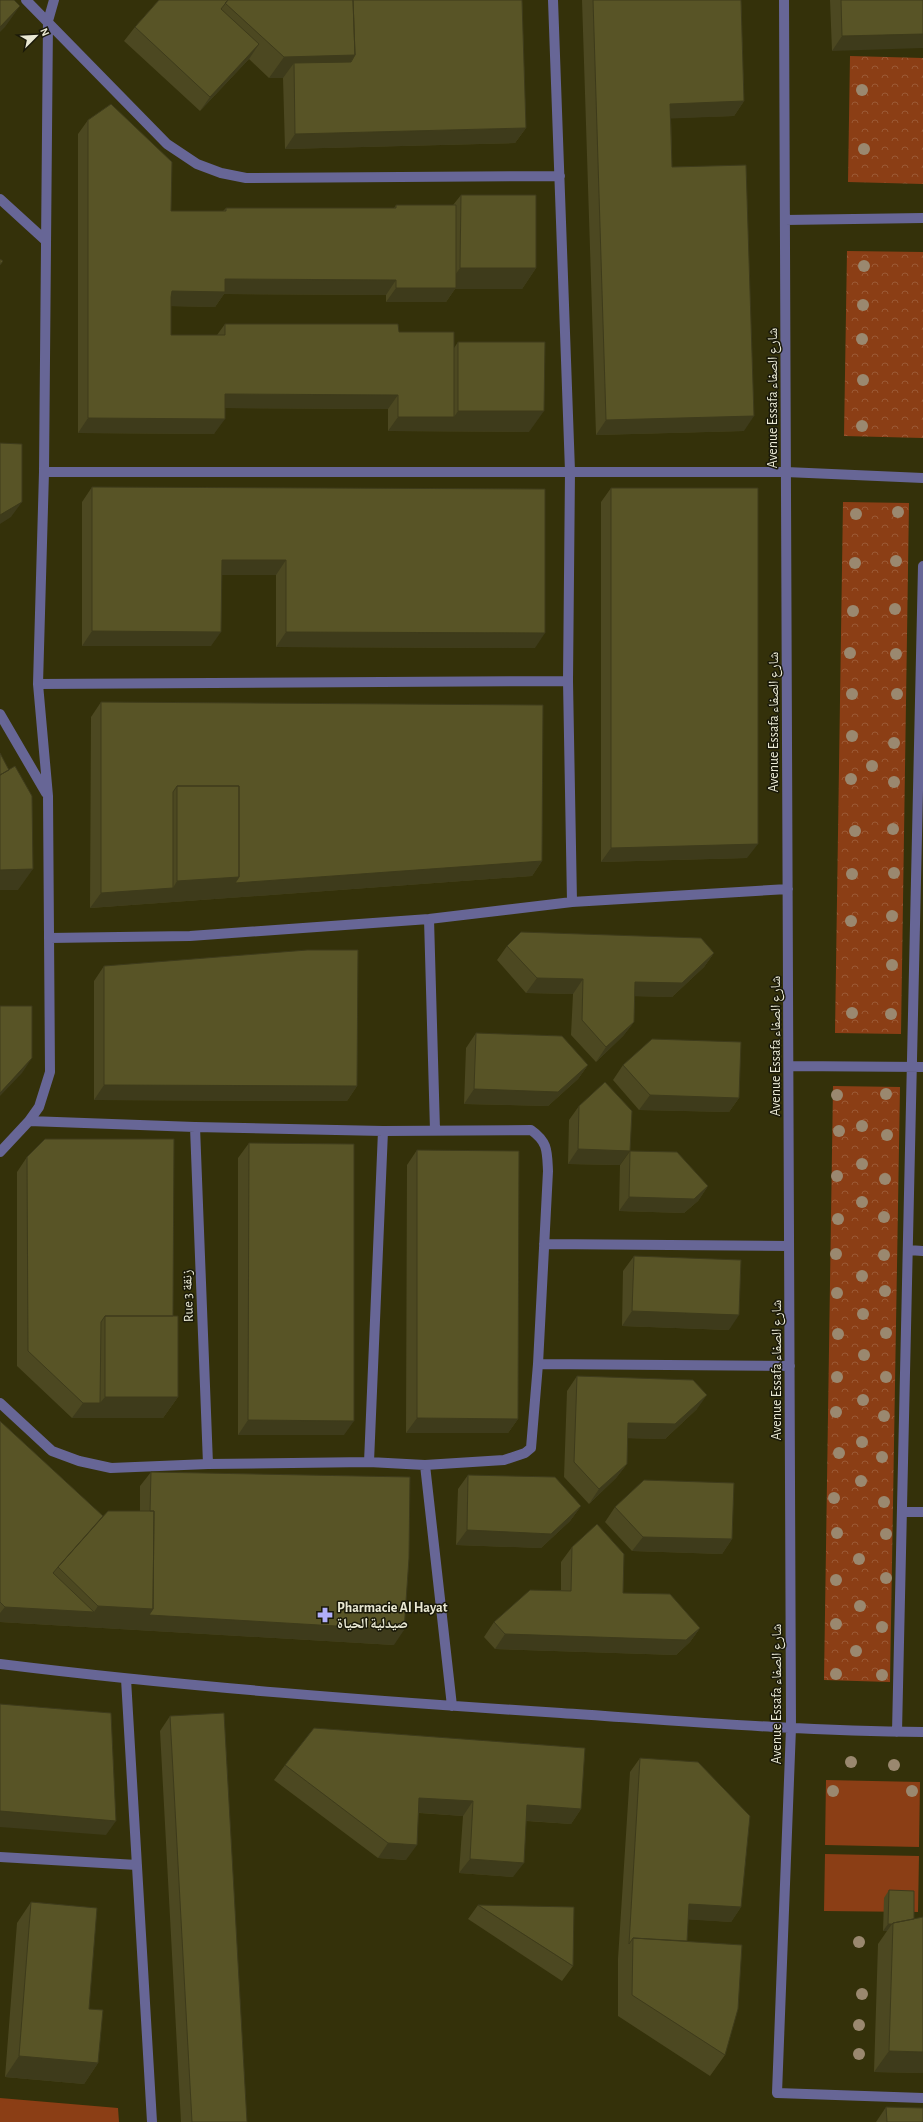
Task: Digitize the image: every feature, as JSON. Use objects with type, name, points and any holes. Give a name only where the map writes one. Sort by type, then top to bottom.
[{"type":"street","points":[[26,0],[48,20],[167,144],[197,164],[221,173],[246,178],[560,176]]},
{"type":"street","points":[[0,1152],[29,1121],[39,1107],[50,1072],[48,796],[38,684],[44,472],[48,20],[54,0]]},
{"type":"street","points":[[553,0],[570,471],[568,681],[572,902]]},
{"type":"street","name":"Avenue Essafa شارع الصفاء","points":[[784,0],[791,1728],[777,2092],[923,2098]]},
{"type":"street","points":[[0,199],[46,240]]},
{"type":"street","points":[[785,220],[923,218]]},
{"type":"street","points":[[44,472],[786,472],[923,478]]},
{"type":"street","points":[[897,1732],[923,566]]},
{"type":"street","points":[[38,684],[568,681]]},
{"type":"street","points":[[0,714],[48,796]]},
{"type":"street","points":[[49,938],[190,936],[429,919],[572,902],[788,889]]},
{"type":"street","points":[[429,919],[435,1130]]},
{"type":"street","points":[[789,1066],[923,1067]]},
{"type":"street","points":[[0,1403],[52,1451],[79,1461],[111,1468],[208,1464],[369,1462],[425,1465],[504,1460],[520,1455],[531,1448],[538,1364],[548,1171],[547,1154],[541,1137],[531,1130],[383,1131],[195,1127],[29,1121]]},
{"type":"street","name":"Rue 3 زنقة","points":[[195,1127],[208,1464]]},
{"type":"street","points":[[369,1462],[383,1131]]},
{"type":"street","points":[[544,1244],[789,1246]]},
{"type":"street","points":[[908,1250],[923,1251]]},
{"type":"street","points":[[538,1364],[790,1366]]},
{"type":"street","points":[[425,1465],[452,1706]]},
{"type":"street","points":[[902,1512],[923,1512]]},
{"type":"street","points":[[0,1664],[126,1680],[452,1706],[791,1728],[923,1732]]},
{"type":"street","points":[[126,1680],[152,2122]]},
{"type":"street","points":[[0,1857],[137,1865]]},
{"type":"green space","points":[[850,56],[923,58],[923,184],[848,182]]},
{"type":"green space","points":[[847,251],[923,252],[923,438],[844,436]]},
{"type":"green space","points":[[843,502],[909,503],[901,1034],[835,1033]]},
{"type":"green space","points":[[833,1086],[900,1087],[890,1682],[824,1680]]},
{"type":"green space","points":[[826,1780],[920,1782],[919,1847],[825,1845]]},
{"type":"green space","points":[[825,1854],[919,1856],[918,1912],[824,1911]]},
{"type":"green space","points":[[0,2098],[118,2108],[119,2122],[0,2122]]},
{"type":"building","points":[[0,0],[14,0],[20,6],[0,27]]},
{"type":"building","points":[[159,0],[228,0],[221,9],[259,44],[210,97],[135,27]]},
{"type":"building","points":[[228,0],[353,0],[355,55],[284,57],[225,3]]},
{"type":"building","points":[[353,0],[522,0],[526,128],[295,134],[294,63],[351,62],[355,55]]},
{"type":"building","points":[[593,0],[741,0],[744,101],[670,104],[672,167],[746,165],[754,416],[606,420]]},
{"type":"building","points":[[841,0],[923,0],[923,34],[842,36]]},
{"type":"building","points":[[111,104],[172,162],[171,211],[226,211],[226,208],[396,208],[396,205],[456,205],[456,288],[396,288],[396,280],[225,279],[225,292],[172,291],[171,297],[171,335],[225,335],[225,324],[398,324],[399,332],[454,332],[454,417],[398,417],[398,395],[225,394],[225,419],[88,418],[88,120]]},
{"type":"building","points":[[461,195],[536,195],[536,268],[460,268]]},
{"type":"building","points":[[458,342],[545,342],[544,411],[458,411]]},
{"type":"building","points":[[0,443],[22,444],[22,502],[0,515]]},
{"type":"building","points":[[92,487],[545,489],[545,633],[286,632],[286,560],[222,560],[221,632],[92,631]]},
{"type":"building","points":[[611,488],[758,488],[758,844],[611,848]]},
{"type":"building","points":[[101,702],[543,705],[542,861],[235,883],[239,877],[239,786],[177,786],[173,792],[173,888],[101,893]]},
{"type":"building","points":[[0,753],[9,770],[0,775]]},
{"type":"building","points":[[15,766],[32,796],[33,869],[0,870],[0,775]]},
{"type":"building","points":[[177,786],[239,786],[239,877],[177,881]]},
{"type":"building","points":[[521,932],[701,938],[714,953],[682,983],[635,982],[634,1022],[606,1047],[582,1020],[583,979],[537,978],[507,946]]},
{"type":"building","points":[[307,950],[358,950],[357,1086],[104,1085],[104,966]]},
{"type":"building","points":[[0,1006],[32,1006],[32,1058],[0,1093]]},
{"type":"building","points":[[476,1033],[562,1036],[588,1065],[558,1092],[474,1089]]},
{"type":"building","points":[[652,1039],[741,1042],[739,1098],[650,1095],[623,1065]]},
{"type":"building","points":[[605,1082],[632,1111],[630,1151],[578,1149],[579,1106]]},
{"type":"building","points":[[45,1139],[174,1139],[173,1316],[105,1316],[101,1322],[100,1403],[83,1403],[28,1351],[27,1157]]},
{"type":"building","points":[[249,1143],[354,1144],[354,1421],[248,1420]]},
{"type":"building","points":[[417,1150],[519,1151],[518,1419],[417,1418]]},
{"type":"building","points":[[630,1151],[677,1152],[708,1186],[694,1199],[629,1197]]},
{"type":"building","points":[[634,1256],[741,1260],[739,1315],[632,1311]]},
{"type":"building","points":[[105,1316],[178,1316],[178,1397],[105,1397]]},
{"type":"building","points":[[577,1376],[693,1380],[707,1395],[675,1424],[628,1423],[627,1464],[599,1489],[574,1462]]},
{"type":"building","points":[[0,1421],[103,1516],[53,1573],[94,1612],[5,1607],[0,1602]]},
{"type":"building","points":[[151,1472],[410,1477],[409,1558],[404,1630],[149,1615],[153,1609],[154,1511],[150,1511]]},
{"type":"building","points":[[468,1475],[555,1477],[581,1506],[551,1534],[467,1530]]},
{"type":"building","points":[[644,1480],[734,1483],[732,1539],[643,1537],[615,1507]]},
{"type":"building","points":[[108,1511],[154,1511],[153,1609],[98,1606],[58,1567]]},
{"type":"building","points":[[597,1524],[624,1554],[623,1593],[670,1594],[700,1628],[686,1640],[505,1634],[494,1622],[530,1590],[571,1591],[572,1547]]},
{"type":"building","points":[[0,1704],[111,1713],[116,1821],[0,1811]]},
{"type":"building","points":[[224,1713],[247,2122],[192,2122],[170,1716]]},
{"type":"building","points":[[314,1728],[585,1748],[581,1809],[527,1805],[524,1863],[470,1859],[473,1801],[419,1798],[417,1845],[388,1843],[285,1765]]},
{"type":"building","points":[[640,1758],[698,1762],[750,1816],[741,1907],[689,1904],[687,1941],[633,1938],[629,1944]]},
{"type":"building","points":[[889,1890],[914,1891],[914,1919],[888,1924]]},
{"type":"building","points":[[31,1902],[97,1908],[89,2009],[103,2010],[98,2063],[19,2056]]},
{"type":"building","points":[[478,1905],[574,1907],[573,1966]]},
{"type":"building","points":[[923,1917],[923,2052],[889,2051],[893,1923]]},
{"type":"building","points":[[633,1938],[742,1945],[738,2009],[725,2055],[632,1995]]},
{"type":"building","points":[[886,2107],[923,2108],[923,2122],[887,2122]]},
{"type":"place","name":"Pharmacie Al Hayat صيدلية الحياة","points":[[325,1615]]}]
